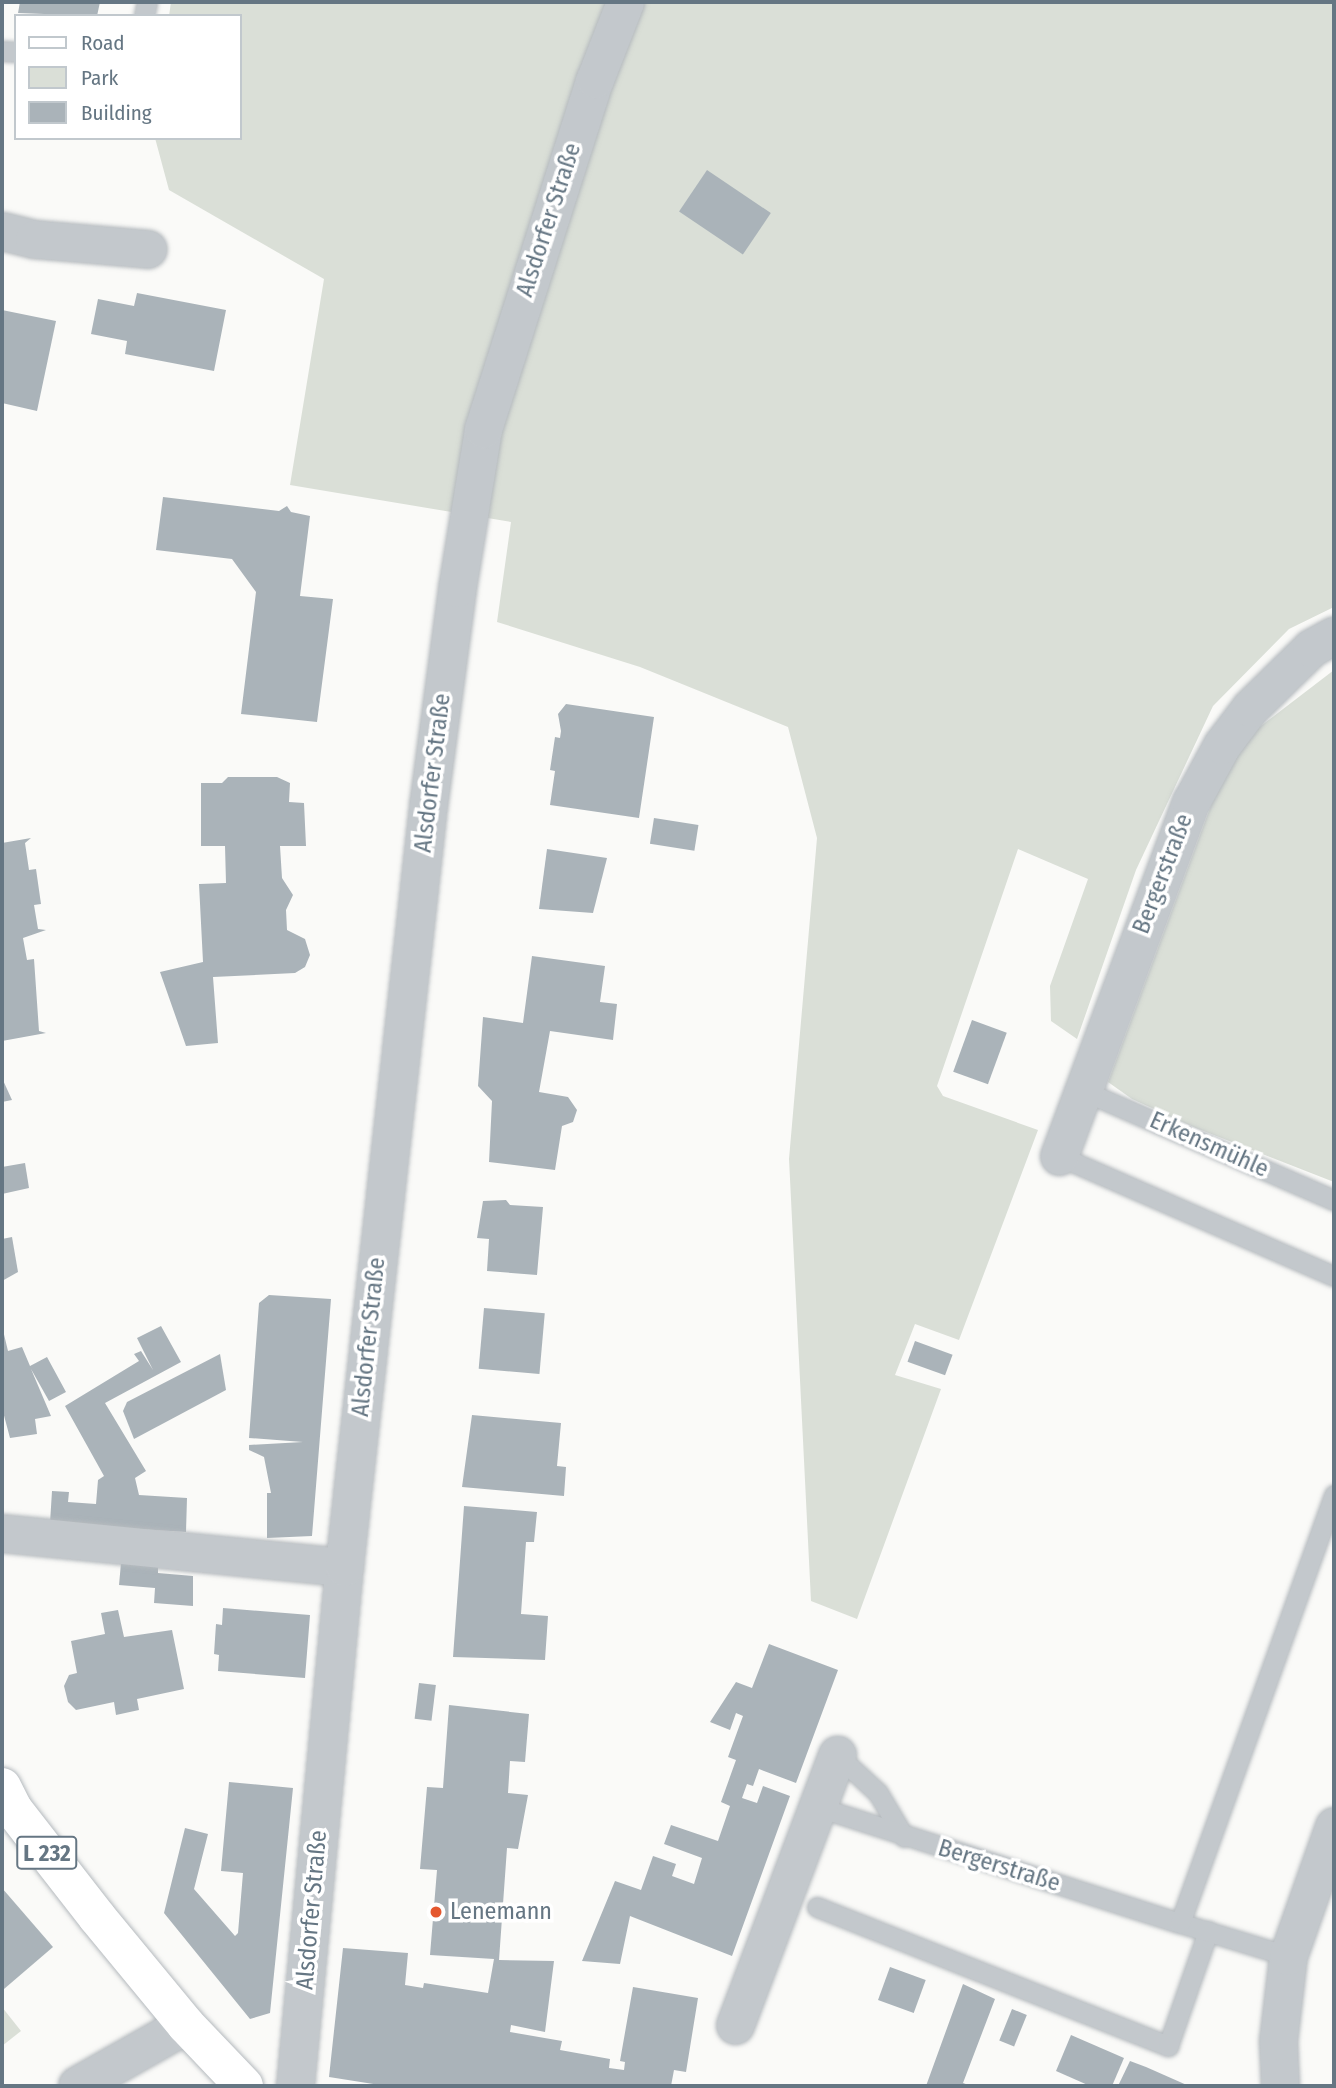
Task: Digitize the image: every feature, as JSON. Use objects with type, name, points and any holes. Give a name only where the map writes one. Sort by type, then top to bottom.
[{"type":"main road","name":"L 232","points":[[2,1787],[21,1820],[186,2025],[244,2086]]},
{"type":"street","name":"Alsdorfer Straße","points":[[295,2086],[344,1567],[428,806],[483,429],[595,79],[625,2]]},
{"type":"street","points":[[2,231],[47,240],[148,250]]},
{"type":"street","name":"Bergerstraße","points":[[1059,1156],[1165,866],[1210,768],[1250,708],[1311,648],[1334,635]]},
{"type":"street","points":[[2,1533],[344,1567]]},
{"type":"street","points":[[736,2025],[837,1755]]},
{"type":"street","points":[[1280,2086],[1278,2040],[1288,1956],[1334,1826]]},
{"type":"street","points":[[78,2086],[186,2025]]},
{"type":"lane","name":"Erkensmühle","points":[[1084,1091],[1334,1200]]},
{"type":"lane","points":[[1059,1156],[1334,1276]]},
{"type":"lane","points":[[1180,1923],[1334,1495]]},
{"type":"lane","points":[[837,1755],[878,1793],[904,1837]]},
{"type":"lane","name":"Bergerstraße","points":[[818,1807],[904,1837],[1288,1956]]},
{"type":"lane","points":[[817,1907],[1168,2046],[1208,1931]]},
{"type":"green space","points":[[171,2],[1334,2],[1334,607],[1289,629],[1213,706],[1136,870],[1077,1039],[1051,1021],[1050,986],[1088,879],[1018,849],[937,1086],[943,1096],[1038,1130],[959,1340],[915,1324],[895,1375],[941,1389],[857,1619],[811,1601],[789,1159],[817,838],[788,727],[640,667],[497,622],[511,522],[290,485],[324,279],[169,190],[156,140],[242,140],[242,14],[169,14]]},
{"type":"green space","points":[[1334,670],[1334,1182],[1196,1128],[1132,1099],[1108,1082],[1219,784],[1249,735]]},
{"type":"green space","points":[[2,2007],[21,2031],[2,2046]]},
{"type":"building","points":[[20,2],[100,2],[97,14],[18,13]]},
{"type":"building","points":[[707,170],[771,213],[743,255],[679,211]]},
{"type":"building","points":[[137,293],[226,310],[214,371],[125,354],[127,341],[91,334],[98,299],[134,306]]},
{"type":"building","points":[[2,310],[56,321],[37,411],[2,403]]},
{"type":"building","points":[[163,497],[279,511],[287,506],[291,512],[310,516],[300,596],[333,599],[317,722],[241,714],[256,592],[232,559],[156,550]]},
{"type":"building","points":[[566,704],[654,717],[639,818],[550,805],[555,771],[550,770],[555,737],[560,738],[561,731],[558,714]]},
{"type":"building","points":[[228,777],[277,777],[290,783],[289,802],[304,803],[306,846],[280,846],[282,878],[293,895],[286,910],[287,930],[305,939],[310,955],[305,967],[295,973],[213,977],[218,1043],[186,1046],[160,972],[203,962],[199,884],[226,883],[225,846],[201,846],[201,783],[222,783]]},
{"type":"building","points":[[654,818],[698,825],[694,851],[650,844]]},
{"type":"building","points":[[31,838],[25,843],[29,870],[36,869],[41,904],[34,905],[38,929],[46,930],[23,938],[27,960],[34,959],[39,1031],[46,1033],[2,1041],[2,843]]},
{"type":"building","points":[[547,849],[607,858],[593,913],[539,909]]},
{"type":"building","points":[[532,956],[605,966],[600,1002],[617,1004],[613,1040],[550,1031],[539,1092],[568,1097],[577,1110],[573,1122],[562,1126],[555,1170],[489,1162],[492,1101],[478,1086],[483,1017],[523,1023]]},
{"type":"building","points":[[972,1020],[1007,1033],[988,1084],[953,1072]]},
{"type":"building","points":[[2,1078],[12,1100],[2,1102]]},
{"type":"building","points":[[25,1163],[29,1188],[2,1194],[2,1167]]},
{"type":"building","points":[[506,1200],[510,1205],[543,1207],[537,1275],[487,1271],[489,1239],[477,1238],[483,1201]]},
{"type":"building","points":[[12,1237],[18,1272],[2,1281],[2,1239]]},
{"type":"building","points":[[269,1295],[331,1299],[312,1536],[267,1538],[267,1493],[271,1493],[264,1457],[249,1450],[249,1445],[303,1442],[249,1438],[259,1303]]},
{"type":"building","points":[[484,1308],[545,1313],[539,1374],[479,1369]]},
{"type":"building","points":[[2,1326],[8,1351],[22,1347],[30,1366],[47,1357],[66,1392],[49,1401],[31,1369],[51,1416],[35,1419],[37,1434],[10,1438],[2,1408]]},
{"type":"building","points":[[161,1326],[181,1362],[105,1403],[146,1471],[135,1478],[139,1495],[187,1498],[186,1532],[50,1523],[52,1491],[69,1492],[68,1502],[96,1504],[98,1480],[104,1476],[65,1406],[139,1361],[134,1354],[141,1351],[153,1370],[137,1338]]},
{"type":"building","points":[[915,1341],[953,1355],[945,1375],[907,1362]]},
{"type":"building","points":[[220,1354],[226,1390],[134,1439],[123,1411],[127,1402]]},
{"type":"building","points":[[472,1415],[561,1423],[557,1466],[566,1467],[564,1496],[462,1487]]},
{"type":"building","points":[[464,1506],[537,1512],[534,1542],[526,1542],[521,1614],[548,1616],[545,1660],[453,1657]]},
{"type":"building","points":[[121,1563],[158,1566],[158,1573],[193,1576],[193,1606],[154,1603],[155,1588],[119,1585]]},
{"type":"building","points":[[223,1608],[310,1615],[305,1678],[218,1671],[219,1655],[214,1654],[216,1624],[222,1625]]},
{"type":"building","points":[[118,1610],[124,1637],[172,1630],[184,1689],[137,1699],[139,1710],[116,1715],[114,1702],[76,1710],[68,1702],[64,1686],[69,1675],[77,1673],[71,1641],[105,1634],[101,1613]]},
{"type":"building","points":[[769,1644],[838,1670],[796,1783],[759,1769],[753,1786],[747,1784],[742,1798],[757,1803],[763,1786],[790,1796],[732,1956],[630,1916],[620,1964],[582,1961],[615,1881],[641,1890],[653,1856],[676,1864],[672,1876],[694,1884],[702,1858],[664,1844],[671,1825],[718,1841],[730,1806],[721,1802],[736,1760],[728,1757],[743,1716],[736,1713],[730,1730],[710,1722],[736,1682],[752,1688]]},
{"type":"building","points":[[419,1683],[436,1685],[431,1721],[415,1719]]},
{"type":"building","points":[[449,1705],[529,1714],[525,1762],[510,1761],[508,1793],[528,1795],[518,1849],[507,1848],[499,1960],[554,1961],[545,2032],[511,2025],[510,2032],[562,2041],[560,2050],[610,2059],[609,2068],[624,2070],[625,2062],[620,2061],[633,1987],[698,1998],[686,2072],[674,2070],[671,2086],[386,2086],[329,2077],[343,1948],[408,1953],[405,1985],[423,1988],[424,1983],[488,1993],[494,1959],[430,1955],[437,1870],[420,1869],[427,1787],[443,1788]]},
{"type":"building","points":[[229,1782],[293,1788],[270,2013],[250,2019],[164,1913],[185,1828],[208,1834],[194,1889],[235,1936],[238,1933],[243,1873],[221,1871]]},
{"type":"building","points":[[2,1888],[53,1947],[4,1989],[2,1986]]},
{"type":"building","points":[[890,1967],[926,1980],[914,2013],[878,2000]]},
{"type":"building","points":[[963,1984],[995,1999],[963,2083],[971,2086],[926,2086]]},
{"type":"building","points":[[1012,2009],[1027,2015],[1014,2047],[999,2041]]},
{"type":"building","points":[[1071,2035],[1124,2058],[1112,2086],[1090,2086],[1056,2071]]},
{"type":"building","points":[[1130,2061],[1146,2067],[1189,2086],[1118,2086]]},
{"type":"place","name":"Lenemann","points":[[436,1912]]}]
